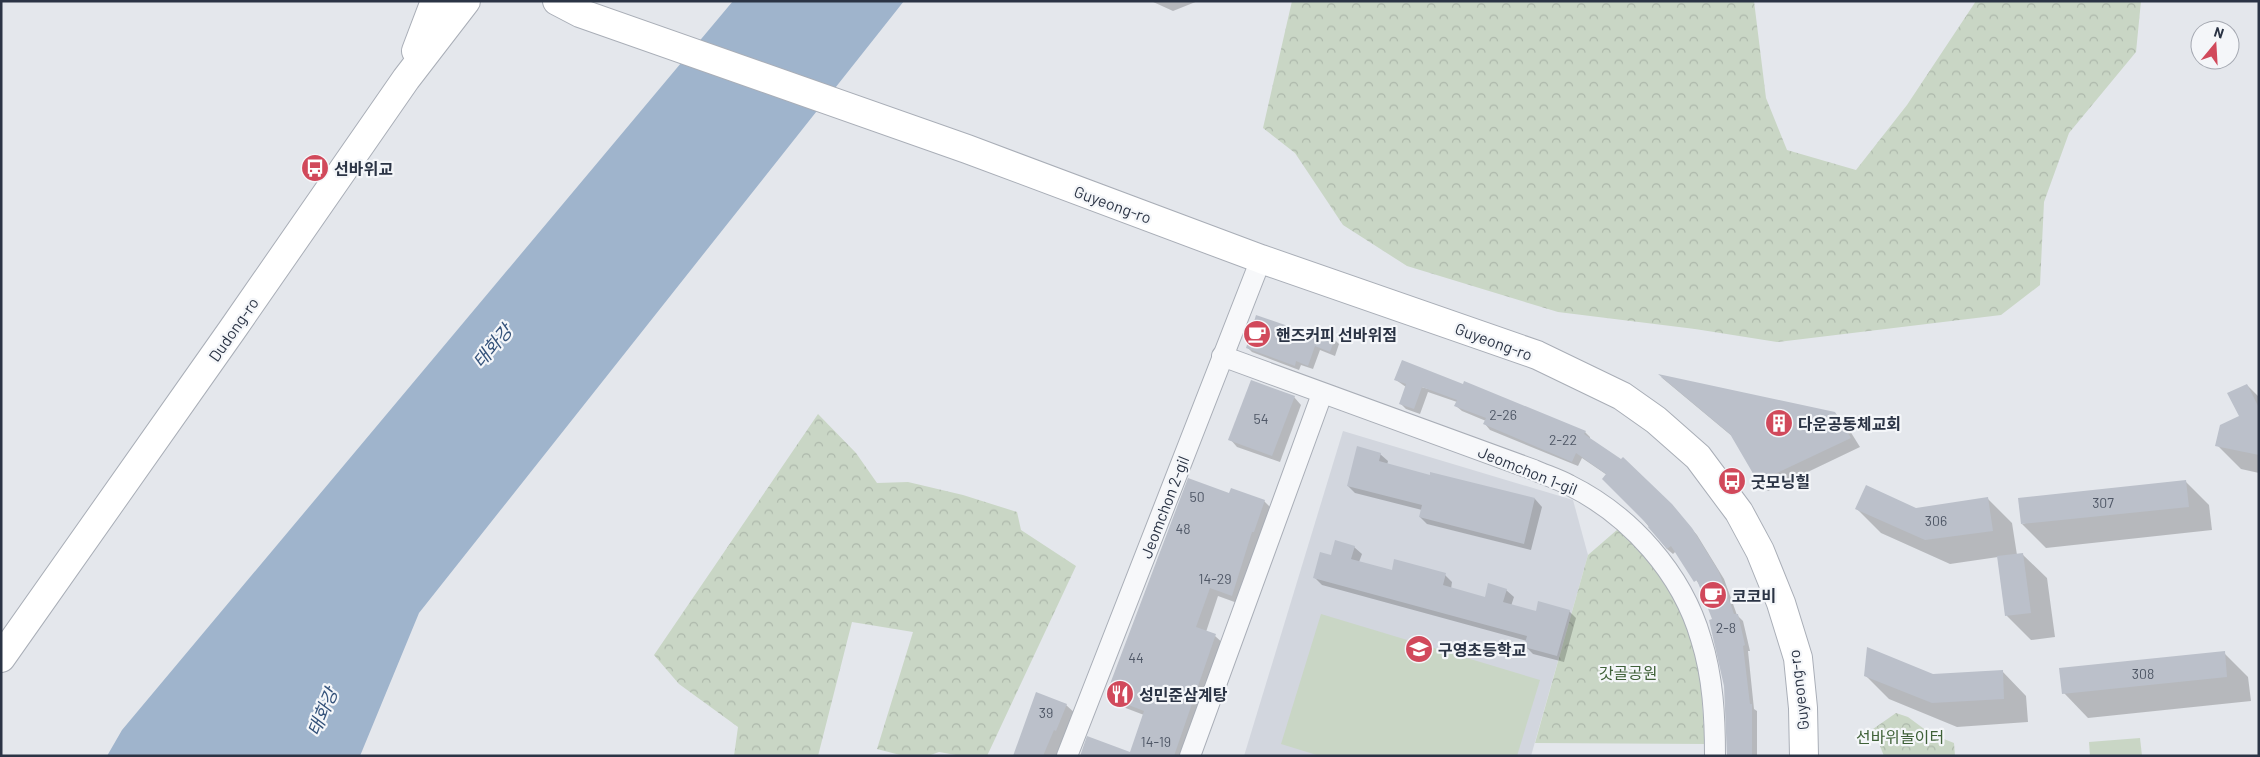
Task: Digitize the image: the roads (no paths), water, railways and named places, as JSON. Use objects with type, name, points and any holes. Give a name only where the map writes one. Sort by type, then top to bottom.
[{"type":"main road","points":[[406,79],[435,1]]},
{"type":"main road","name":"Dudong-ro","points":[[1,658],[406,79],[466,1]]},
{"type":"main road","name":"Guyeong-ro","points":[[568,7],[967,149],[1262,259],[1537,355],[1622,396],[1656,420],[1698,457],[1739,512],[1760,551],[1781,603],[1798,658],[1804,708],[1804,756]]},
{"type":"street","name":"Jeomchon 2-gil","points":[[1067,756],[1222,356],[1262,259]]},
{"type":"street","name":"Jeomchon 1-gil","points":[[1222,356],[1488,453],[1569,485],[1625,522],[1663,563],[1680,589],[1693,617],[1701,639],[1714,704],[1715,756]]},
{"type":"street","points":[[1190,756],[1322,394]]},
{"type":"water","name":"태화강","points":[[733,1],[904,1],[419,613],[360,756],[107,756],[122,730]]},
{"type":"place","name":"선바위교","points":[[315,168]]},
{"type":"place","name":"핸즈커피 선바위점","points":[[1257,334]]},
{"type":"place","name":"다운공동체교회","points":[[1779,423]]},
{"type":"place","name":"굿모닝힐","points":[[1732,481]]},
{"type":"place","name":"코코비","points":[[1713,595]]},
{"type":"place","name":"구영초등학교","points":[[1419,649]]},
{"type":"place","name":"성민준삼계탕","points":[[1120,694]]},
{"type":"park label","name":"갓골공원","points":[[1628,672]]},
{"type":"park label","name":"선바위놀이터","points":[[1900,736]]}]
